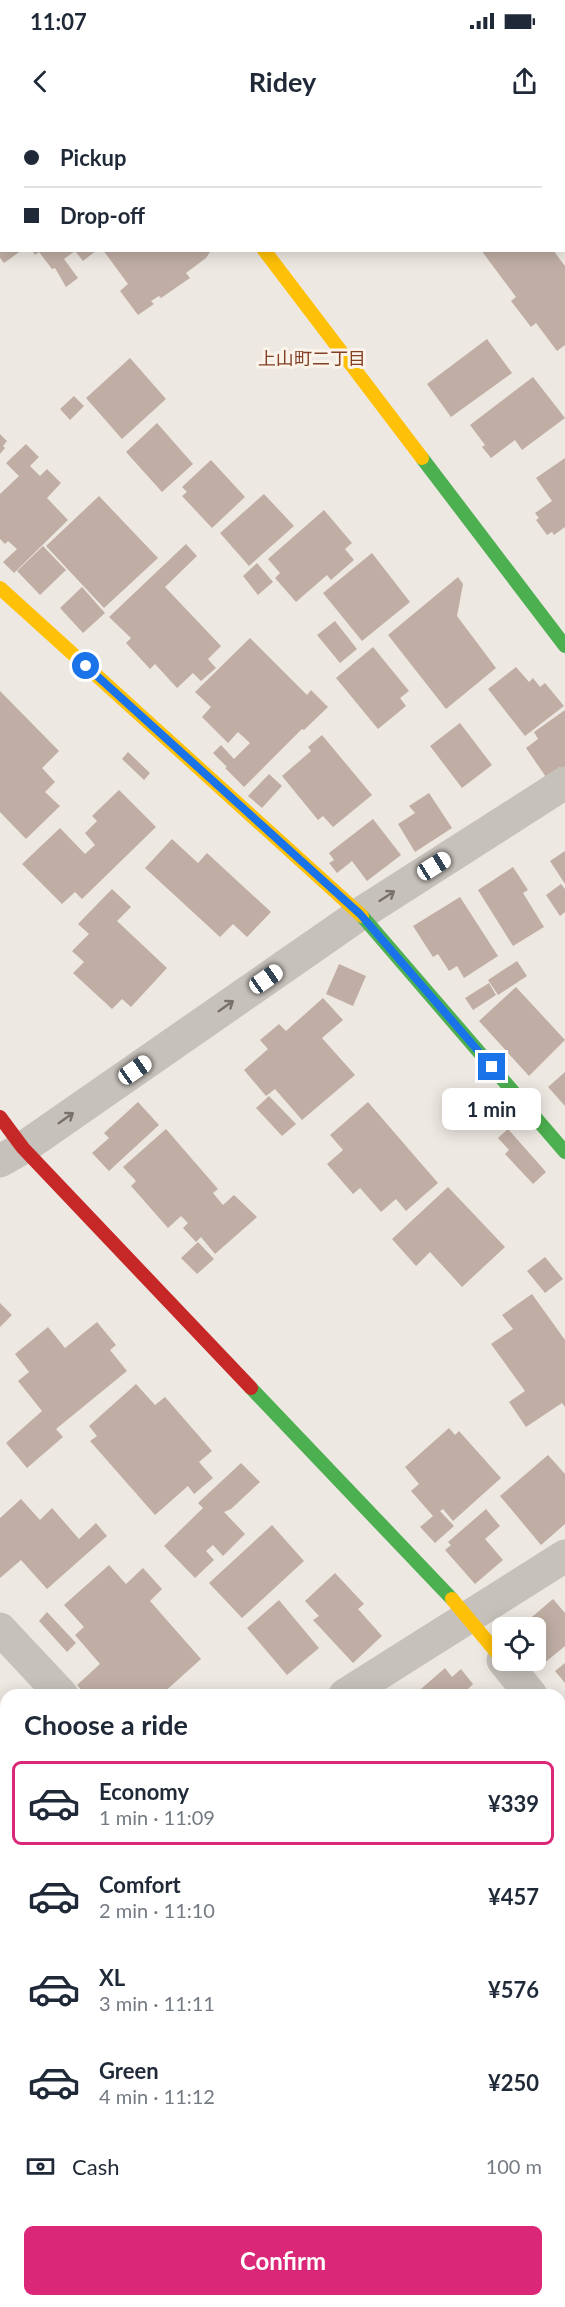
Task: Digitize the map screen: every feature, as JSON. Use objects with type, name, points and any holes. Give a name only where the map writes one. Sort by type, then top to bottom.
[{"type":"street","points":[[266,252],[565,646]]},
{"type":"street","points":[[0,588],[360,914],[565,1152]]},
{"type":"street","points":[[12,1155],[360,914],[565,783]]},
{"type":"street","points":[[0,1117],[12,1155],[468,1616],[492,1646]]},
{"type":"street","points":[[354,1689],[565,1556]]},
{"type":"street","points":[[0,1629],[56,1689]]},
{"type":"street","points":[[512,1671],[526,1689]]},
{"type":"building","points":[[0,252],[19,252],[4,263],[0,258]]},
{"type":"building","points":[[39,252],[74,252],[64,259],[78,278],[66,287],[55,268],[52,269]]},
{"type":"building","points":[[76,252],[94,252],[83,261]]},
{"type":"building","points":[[104,252],[210,252],[206,258],[186,273],[190,278],[161,298],[159,296],[151,301],[154,304],[138,315],[120,291],[128,284]]},
{"type":"building","points":[[482,252],[554,252],[565,266],[565,345],[557,351],[536,323],[531,327],[511,301],[516,297]]},
{"type":"building","points":[[487,339],[512,373],[451,417],[427,384]]},
{"type":"building","points":[[130,358],[166,399],[122,439],[86,398]]},
{"type":"building","points":[[533,377],[565,418],[522,450],[515,440],[491,458],[482,447],[485,445],[470,425]]},
{"type":"building","points":[[74,396],[84,406],[70,420],[60,409]]},
{"type":"building","points":[[157,423],[193,464],[162,492],[126,452]]},
{"type":"building","points":[[0,434],[7,441],[0,454]]},
{"type":"building","points":[[26,444],[39,457],[30,466],[40,476],[47,469],[61,483],[47,498],[68,520],[14,573],[3,562],[17,549],[8,541],[5,544],[0,539],[0,494],[19,476],[6,463]]},
{"type":"building","points":[[565,458],[565,527],[554,535],[552,532],[547,535],[536,520],[539,518],[535,513],[552,501],[536,478]]},
{"type":"building","points":[[211,460],[245,497],[212,528],[182,496],[187,492],[182,487]]},
{"type":"building","points":[[264,494],[294,526],[249,566],[220,533]]},
{"type":"building","points":[[99,496],[158,558],[104,608],[46,546]]},
{"type":"building","points":[[324,510],[352,543],[345,549],[354,560],[331,580],[327,575],[296,602],[275,578],[280,573],[268,559]]},
{"type":"building","points":[[186,544],[197,556],[165,587],[221,646],[208,659],[216,668],[201,681],[193,673],[177,688],[155,664],[150,669],[126,643],[131,638],[109,617]]},
{"type":"building","points":[[43,546],[66,570],[40,595],[17,571]]},
{"type":"building","points":[[372,553],[410,602],[362,641],[323,593]]},
{"type":"building","points":[[257,563],[273,582],[258,595],[243,576]]},
{"type":"building","points":[[458,577],[463,584],[457,616],[496,668],[446,709],[388,635]]},
{"type":"building","points":[[82,587],[105,613],[83,633],[60,608]]},
{"type":"building","points":[[335,621],[357,649],[340,663],[317,635]]},
{"type":"building","points":[[250,638],[307,695],[311,690],[328,707],[304,730],[302,729],[244,787],[213,753],[221,745],[234,759],[250,743],[238,732],[228,743],[202,717],[211,707],[195,692]]},
{"type":"building","points":[[373,647],[409,691],[400,698],[406,706],[378,729],[336,678]]},
{"type":"building","points":[[516,667],[529,682],[533,678],[540,687],[545,683],[564,706],[525,736],[488,689]]},
{"type":"building","points":[[0,691],[59,751],[42,768],[55,782],[45,792],[60,806],[26,839],[0,812]]},
{"type":"building","points":[[565,710],[565,767],[561,769],[560,767],[546,777],[526,748],[538,739],[534,732]]},
{"type":"building","points":[[460,723],[492,765],[462,788],[430,746]]},
{"type":"building","points":[[322,735],[372,795],[333,827],[323,816],[318,820],[282,776],[311,751],[308,747]]},
{"type":"building","points":[[128,752],[150,773],[144,780],[122,759]]},
{"type":"building","points":[[269,774],[282,786],[262,808],[248,796]]},
{"type":"building","points":[[119,790],[156,827],[82,899],[75,892],[62,904],[22,864],[60,828],[85,854],[95,845],[85,833],[97,821],[92,816]]},
{"type":"building","points":[[429,793],[452,828],[415,852],[398,824],[415,813],[409,806]]},
{"type":"building","points":[[373,819],[401,855],[367,881],[352,861],[337,873],[329,863],[334,860],[329,853]]},
{"type":"building","points":[[172,839],[198,863],[207,853],[271,912],[247,937],[233,924],[220,937],[145,868]]},
{"type":"building","points":[[565,851],[565,884],[550,861]]},
{"type":"building","points":[[513,867],[528,890],[523,893],[544,927],[513,946],[478,890]]},
{"type":"building","points":[[561,884],[565,889],[565,912],[560,916],[546,895]]},
{"type":"building","points":[[112,889],[131,907],[117,921],[167,968],[131,1007],[122,999],[112,1009],[73,973],[84,962],[72,951],[89,934],[78,924]]},
{"type":"building","points":[[460,897],[498,956],[464,978],[457,966],[449,971],[438,954],[433,957],[413,926]]},
{"type":"building","points":[[517,961],[527,976],[498,995],[488,980]]},
{"type":"building","points":[[339,964],[366,976],[353,1006],[326,994]]},
{"type":"building","points":[[489,983],[496,995],[473,1010],[465,998]]},
{"type":"building","points":[[516,987],[565,1040],[529,1076],[479,1021]]},
{"type":"building","points":[[323,998],[343,1020],[322,1038],[355,1075],[302,1120],[275,1089],[266,1096],[244,1070],[268,1049],[260,1040],[279,1024],[286,1031]]},
{"type":"building","points":[[565,1072],[565,1106],[548,1087]]},
{"type":"building","points":[[269,1096],[296,1124],[282,1136],[256,1108]]},
{"type":"building","points":[[138,1102],[159,1125],[109,1171],[92,1153],[109,1138],[104,1133]]},
{"type":"building","points":[[368,1102],[438,1183],[406,1211],[396,1199],[381,1212],[360,1188],[353,1194],[327,1164],[343,1150],[330,1135]]},
{"type":"building","points":[[166,1129],[218,1189],[213,1193],[223,1205],[234,1195],[257,1217],[215,1254],[201,1237],[196,1242],[183,1228],[188,1223],[181,1216],[168,1228],[131,1186],[136,1181],[123,1167]]},
{"type":"building","points":[[508,1129],[546,1172],[533,1184],[505,1154],[509,1150],[498,1138]]},
{"type":"building","points":[[448,1187],[505,1247],[462,1287],[430,1252],[416,1266],[392,1239]]},
{"type":"building","points":[[198,1242],[214,1259],[197,1274],[181,1258]]},
{"type":"building","points":[[545,1257],[563,1279],[545,1293],[527,1271]]},
{"type":"building","points":[[532,1294],[565,1340],[565,1407],[562,1403],[526,1427],[509,1402],[525,1391],[491,1344],[513,1329],[502,1315]]},
{"type":"building","points":[[0,1303],[12,1315],[0,1327]]},
{"type":"building","points":[[97,1322],[116,1345],[110,1350],[127,1371],[56,1429],[63,1437],[27,1468],[6,1443],[42,1411],[18,1381],[29,1372],[15,1354],[48,1327],[65,1348]]},
{"type":"building","points":[[136,1384],[155,1405],[165,1397],[212,1451],[199,1462],[213,1478],[194,1494],[188,1486],[155,1515],[90,1441],[97,1436],[89,1426]]},
{"type":"building","points":[[449,1428],[455,1435],[459,1431],[501,1478],[453,1521],[443,1509],[440,1511],[454,1526],[435,1543],[420,1527],[433,1516],[411,1491],[419,1484],[405,1467]]},
{"type":"building","points":[[548,1455],[565,1474],[565,1524],[541,1545],[500,1496]]},
{"type":"building","points":[[241,1463],[260,1482],[231,1509],[224,1512],[245,1534],[223,1556],[213,1545],[206,1551],[214,1560],[195,1578],[164,1546],[203,1508],[198,1503]]},
{"type":"building","points":[[21,1499],[40,1520],[52,1508],[79,1539],[96,1523],[107,1536],[47,1589],[21,1560],[0,1578],[0,1518]]},
{"type":"building","points":[[486,1509],[500,1526],[485,1539],[503,1560],[475,1584],[445,1550],[451,1545],[448,1542]]},
{"type":"building","points":[[272,1525],[304,1561],[242,1618],[209,1583]]},
{"type":"building","points":[[109,1565],[126,1584],[143,1568],[162,1589],[150,1601],[201,1659],[168,1689],[81,1689],[77,1685],[100,1664],[75,1635],[84,1627],[64,1605]]},
{"type":"building","points":[[335,1573],[364,1604],[358,1609],[382,1636],[353,1663],[313,1620],[319,1616],[305,1601]]},
{"type":"building","points":[[553,1599],[565,1613],[565,1646],[546,1662],[546,1617],[532,1617]]},
{"type":"building","points":[[279,1600],[319,1648],[287,1675],[247,1628]]},
{"type":"building","points":[[47,1612],[76,1643],[67,1652],[39,1621]]},
{"type":"building","points":[[565,1663],[565,1683],[555,1671]]},
{"type":"building","points":[[445,1668],[452,1677],[461,1669],[473,1684],[468,1689],[421,1689]]},
{"type":"traffic: fast","points":[[422,458],[565,646]]},
{"type":"traffic: fast","points":[[362,916],[565,1152]]},
{"type":"traffic: fast","points":[[251,1388],[452,1599]]},
{"type":"traffic: slow","points":[[266,252],[422,458]]},
{"type":"traffic: slow","points":[[0,588],[362,916]]},
{"type":"traffic: slow","points":[[452,1599],[492,1647]]},
{"type":"traffic: jam","points":[[0,1117],[23,1148],[251,1388]]},
{"type":"district","name":"上山町二丁目","points":[[312,358]]},
{"type":"route","points":[[86,666],[360,914],[492,1067]]}]
